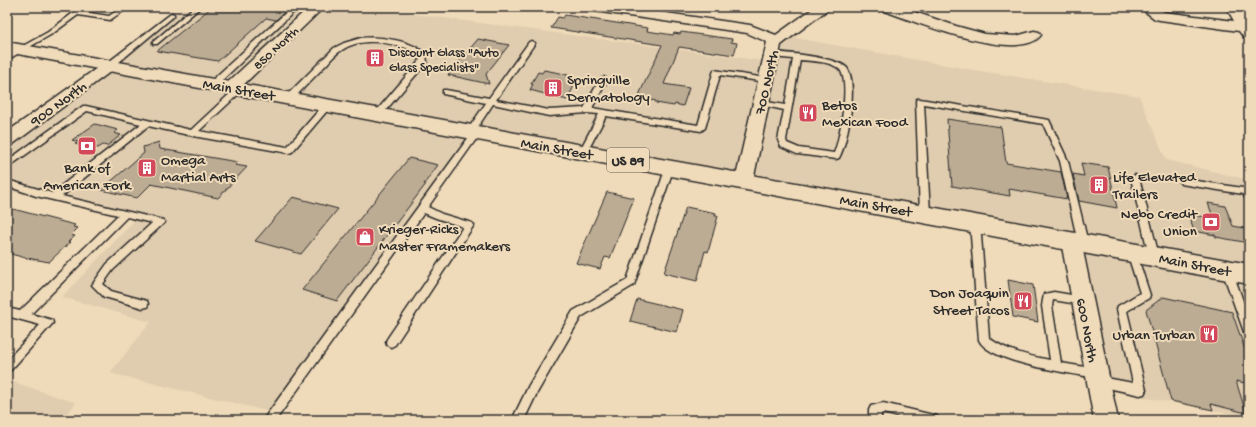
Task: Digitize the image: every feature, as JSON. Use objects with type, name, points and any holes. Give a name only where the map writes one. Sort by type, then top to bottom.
[{"type":"main road","name":"Main Street","points":[[12,51],[109,66],[328,105],[473,133],[670,167],[1249,274]]},
{"type":"street","name":"850 North","points":[[228,87],[317,7]]},
{"type":"street","points":[[594,7],[750,29],[775,48]]},
{"type":"street","name":"700 North","points":[[744,181],[766,80],[775,48],[824,7]]},
{"type":"street","points":[[887,7],[964,34],[991,39],[1016,40],[1034,35]]},
{"type":"street","points":[[1146,7],[1160,16],[1247,31]]},
{"type":"street","points":[[1233,7],[1247,31]]},
{"type":"street","name":"900 North","points":[[7,140],[109,66]]},
{"type":"street","name":"600 North","points":[[1077,242],[1083,302],[1106,420]]},
{"type":"lane","points":[[12,51],[50,33],[85,7]]},
{"type":"lane","points":[[76,14],[110,18],[126,7]]},
{"type":"lane","points":[[155,43],[198,7]]},
{"type":"lane","points":[[192,133],[228,87],[296,7]]},
{"type":"lane","points":[[109,66],[172,15]]},
{"type":"lane","points":[[163,23],[176,25]]},
{"type":"lane","points":[[289,98],[337,50],[347,44],[370,40],[407,45],[418,49],[424,55],[424,60],[377,114]]},
{"type":"lane","points":[[269,420],[422,208],[473,133],[490,101],[531,43]]},
{"type":"lane","points":[[775,48],[797,58],[838,65],[847,74],[848,87],[839,154],[832,156],[797,151],[784,145],[782,140],[797,58]]},
{"type":"lane","points":[[446,92],[549,113],[587,110],[701,128],[717,72],[766,80]]},
{"type":"lane","points":[[587,110],[604,79]]},
{"type":"lane","points":[[925,214],[920,101],[1046,122],[1064,161],[1077,242]]},
{"type":"lane","points":[[761,103],[787,108]]},
{"type":"lane","points":[[7,165],[86,108],[192,133],[288,150],[328,105]]},
{"type":"lane","points":[[583,152],[604,112]]},
{"type":"lane","points":[[54,197],[147,123]]},
{"type":"lane","points":[[518,420],[533,389],[576,314],[632,282],[670,167]]},
{"type":"lane","points":[[1135,178],[1154,256]]},
{"type":"lane","points":[[1184,182],[1246,191],[1249,197]]},
{"type":"lane","points":[[7,183],[54,197],[160,222],[110,267],[97,285],[108,294],[143,304]]},
{"type":"lane","points":[[391,342],[469,225],[438,216],[422,208]]},
{"type":"lane","points":[[22,316],[125,213]]},
{"type":"lane","points":[[975,223],[984,340],[992,348],[1015,357],[1056,366],[1140,390],[1122,309],[1145,295],[1132,252]]},
{"type":"lane","points":[[1227,270],[1249,332]]},
{"type":"lane","points":[[1056,366],[1047,306],[1048,297],[1054,296],[1083,302]]},
{"type":"lane","points":[[7,312],[48,323],[7,367]]},
{"type":"lane","points":[[875,420],[875,410],[883,408],[933,420]]},
{"type":"shaded area","points":[[184,7],[361,7],[770,62],[784,36],[967,69],[1139,96],[1166,160],[1249,180],[1249,417],[1100,389],[1071,241],[470,132],[275,413],[110,373],[151,322],[62,297],[138,217],[7,191],[7,150],[109,66]]},
{"type":"shaded area","points":[[7,380],[76,403],[61,420],[7,420]]},
{"type":"building","points":[[212,7],[290,7],[276,20],[266,18],[218,61],[157,51]]},
{"type":"building","points":[[565,15],[648,28],[647,31],[673,35],[674,33],[680,34],[681,32],[732,39],[731,42],[737,43],[734,55],[679,47],[664,84],[689,88],[683,106],[675,104],[674,106],[656,103],[656,101],[645,99],[646,96],[639,95],[662,45],[551,28],[558,17],[563,18]]},
{"type":"building","points":[[478,39],[509,45],[486,74],[489,84],[448,75]]},
{"type":"building","name":"Springville Dermatology","points":[[544,70],[568,75],[567,77],[574,79],[571,85],[574,86],[567,100],[530,90],[533,84],[531,84],[538,72],[542,73]]},
{"type":"building","points":[[947,119],[1001,127],[1006,163],[1061,172],[1067,199],[1009,189],[1010,196],[952,186]]},
{"type":"building","name":"Bank of American Fork","points":[[95,124],[118,130],[114,133],[121,135],[107,146],[103,145],[98,148],[90,148],[75,144],[78,142],[72,140]]},
{"type":"building","points":[[159,142],[160,149],[238,162],[235,165],[247,167],[218,198],[151,184],[137,198],[101,190],[144,153],[143,147]]},
{"type":"building","name":"Krieger-Ricks Master Framemakers","points":[[409,158],[438,165],[424,184],[426,184],[337,301],[302,290]]},
{"type":"building","name":"Life Elevated Trailers","points":[[1081,163],[1108,167],[1117,208],[1079,201],[1073,174],[1084,176]]},
{"type":"building","points":[[607,192],[634,198],[610,258],[605,257],[600,269],[576,263]]},
{"type":"building","name":"Krieger-Ricks Master Framemakers","points":[[293,197],[338,209],[301,254],[255,241]]},
{"type":"building","name":"Nebo Credit Union","points":[[1208,203],[1225,206],[1233,226],[1249,229],[1249,243],[1194,231],[1188,214],[1210,218],[1210,216],[1213,217]]},
{"type":"building","points":[[686,207],[716,213],[715,216],[718,216],[708,252],[705,251],[697,281],[664,273]]},
{"type":"building","points":[[7,209],[13,209],[75,225],[73,227],[78,228],[71,235],[75,236],[68,242],[70,242],[49,262],[7,253]]},
{"type":"building","name":"Don Joaquin Street Tacos","points":[[1008,280],[1033,285],[1038,322],[1013,317]]},
{"type":"building","points":[[1163,297],[1232,312],[1249,361],[1249,384],[1236,381],[1246,413],[1211,404],[1213,410],[1171,401],[1146,310]]},
{"type":"building","points":[[637,299],[683,310],[677,332],[630,321]]},
{"type":"place","name":"Discount Glass \"Auto Glass Specialists\"","points":[[375,58]]},
{"type":"place","name":"Springville Dermatology","points":[[553,88]]},
{"type":"place","name":"Betos Mexican Food","points":[[808,113]]},
{"type":"place","name":"Bank of American Fork","points":[[87,146]]},
{"type":"place","name":"Omega Martial Arts","points":[[147,168]]},
{"type":"place","name":"Life Elevated Trailers","points":[[1099,185]]},
{"type":"place","name":"Nebo Credit Union","points":[[1211,222]]},
{"type":"place","name":"Krieger-Ricks Master Framemakers","points":[[365,237]]},
{"type":"place","name":"Don Joaquin Street Tacos","points":[[1023,301]]},
{"type":"place","name":"Urban Turban","points":[[1209,334]]}]
